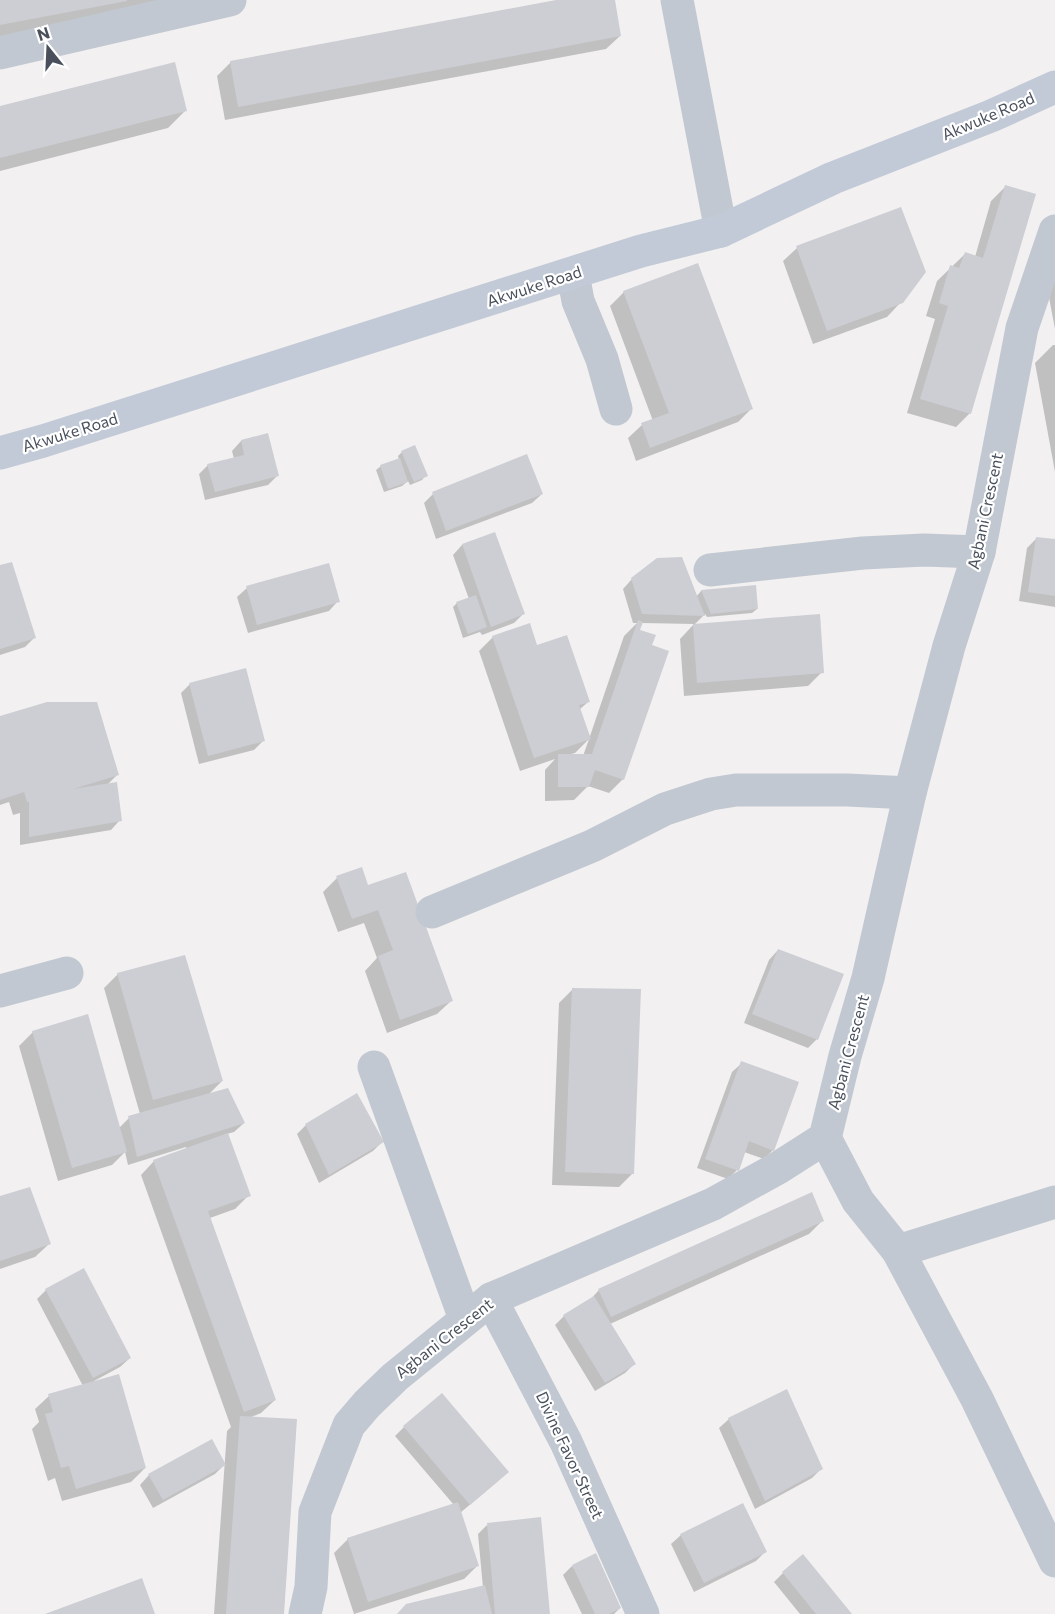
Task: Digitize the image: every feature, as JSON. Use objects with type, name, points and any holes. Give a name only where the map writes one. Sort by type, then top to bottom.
[{"type":"main road","name":"Akwuke Road","points":[[0,453],[641,251],[721,231],[833,178],[991,116],[1055,87]]},
{"type":"street","points":[[0,53],[230,0]]},
{"type":"street","points":[[677,0],[721,231]]},
{"type":"street","name":"Agbani Crescent","points":[[305,1614],[311,1587],[315,1512],[349,1425],[395,1377],[491,1299],[712,1204],[825,1138],[845,1056],[868,978],[910,793],[949,646],[980,552],[1022,328],[1055,231]]},
{"type":"street","points":[[573,273],[578,301],[602,360],[616,410]]},
{"type":"street","points":[[710,570],[863,553],[924,550],[980,552]]},
{"type":"street","points":[[432,912],[592,846],[665,809],[711,794],[736,790],[847,790],[910,793]]},
{"type":"street","points":[[0,991],[67,973]]},
{"type":"street","points":[[374,1067],[465,1319]]},
{"type":"street","points":[[825,1138],[858,1201],[898,1251],[977,1399],[1053,1554]]},
{"type":"street","points":[[898,1251],[1055,1202]]},
{"type":"street","name":"Divine Favor Street","points":[[491,1299],[566,1442],[643,1614]]},
{"type":"building","points":[[0,0],[127,0],[127,1],[0,25]]},
{"type":"building","points":[[556,0],[615,0],[621,36],[238,107],[230,61]]},
{"type":"building","points":[[175,62],[187,111],[0,158],[0,106]]},
{"type":"building","points":[[1005,185],[1036,194],[971,414],[920,399],[948,306],[939,303],[950,265],[959,268],[965,252],[983,258]]},
{"type":"building","points":[[901,207],[926,272],[903,303],[827,331],[796,246]]},
{"type":"building","points":[[698,263],[753,409],[650,448],[641,423],[669,413],[623,291]]},
{"type":"building","points":[[268,433],[279,476],[215,492],[207,464],[244,455],[241,440]]},
{"type":"building","points":[[415,445],[428,476],[414,482],[401,451]]},
{"type":"building","points":[[527,454],[543,494],[446,531],[432,492]]},
{"type":"building","points":[[400,458],[408,482],[388,489],[380,465]]},
{"type":"building","points":[[495,532],[525,614],[491,627],[462,544]]},
{"type":"building","points":[[1036,537],[1055,539],[1055,596],[1028,592]]},
{"type":"building","points":[[682,557],[705,616],[642,614],[631,578],[657,558]]},
{"type":"building","points":[[12,562],[36,638],[0,649],[0,565]]},
{"type":"building","points":[[329,563],[340,602],[257,625],[246,586]]},
{"type":"building","points":[[756,585],[758,609],[711,614],[701,590]]},
{"type":"building","points":[[476,595],[487,627],[468,634],[456,602]]},
{"type":"building","points":[[820,614],[824,673],[697,683],[693,624]]},
{"type":"building","points":[[638,620],[643,622],[640,630],[656,635],[652,645],[669,651],[624,780],[595,770],[589,787],[558,787],[558,754],[592,754]]},
{"type":"building","points":[[530,623],[537,645],[567,635],[590,702],[579,705],[591,739],[534,758],[492,636]]},
{"type":"building","points":[[246,668],[265,741],[208,756],[189,683]]},
{"type":"building","points":[[47,702],[97,702],[119,775],[73,789],[117,782],[122,821],[29,837],[29,802],[24,792],[0,800],[0,716]]},
{"type":"building","points":[[362,867],[368,885],[406,872],[453,1001],[400,1020],[378,956],[393,950],[378,910],[352,919],[336,876]]},
{"type":"building","points":[[778,949],[844,974],[818,1040],[752,1014]]},
{"type":"building","points":[[185,955],[223,1081],[153,1100],[117,973]]},
{"type":"building","points":[[572,988],[641,989],[634,1174],[565,1172]]},
{"type":"building","points":[[88,1014],[127,1152],[72,1168],[32,1031]]},
{"type":"building","points":[[741,1061],[799,1082],[774,1151],[749,1141],[739,1171],[705,1159]]},
{"type":"building","points":[[228,1088],[245,1123],[137,1157],[128,1116]]},
{"type":"building","points":[[357,1093],[384,1142],[329,1175],[305,1124]]},
{"type":"building","points":[[228,1133],[251,1196],[208,1211],[276,1400],[244,1412],[153,1160]]},
{"type":"building","points":[[30,1187],[51,1244],[0,1261],[0,1196]]},
{"type":"building","points":[[812,1192],[824,1221],[611,1317],[598,1289]]},
{"type":"building","points":[[84,1268],[131,1358],[93,1378],[45,1289]]},
{"type":"building","points":[[594,1296],[636,1364],[605,1383],[563,1315]]},
{"type":"building","points":[[119,1374],[146,1468],[76,1489],[69,1466],[61,1468],[45,1414],[53,1412],[48,1394]]},
{"type":"building","points":[[787,1389],[823,1469],[765,1501],[728,1418]]},
{"type":"building","points":[[442,1393],[509,1472],[470,1505],[403,1426]]},
{"type":"building","points":[[240,1416],[297,1419],[284,1614],[226,1614]]},
{"type":"building","points":[[212,1439],[226,1465],[163,1500],[148,1474]]},
{"type":"building","points":[[458,1502],[479,1566],[368,1602],[347,1538]]},
{"type":"building","points":[[743,1503],[767,1552],[704,1583],[680,1534]]},
{"type":"building","points":[[541,1517],[550,1614],[495,1614],[487,1523]]},
{"type":"building","points":[[596,1553],[621,1608],[609,1614],[595,1614],[572,1565]]},
{"type":"building","points":[[803,1554],[852,1614],[816,1614],[782,1572]]},
{"type":"building","points":[[142,1578],[155,1614],[45,1614]]},
{"type":"building","points":[[485,1585],[492,1614],[397,1614],[406,1604]]}]
